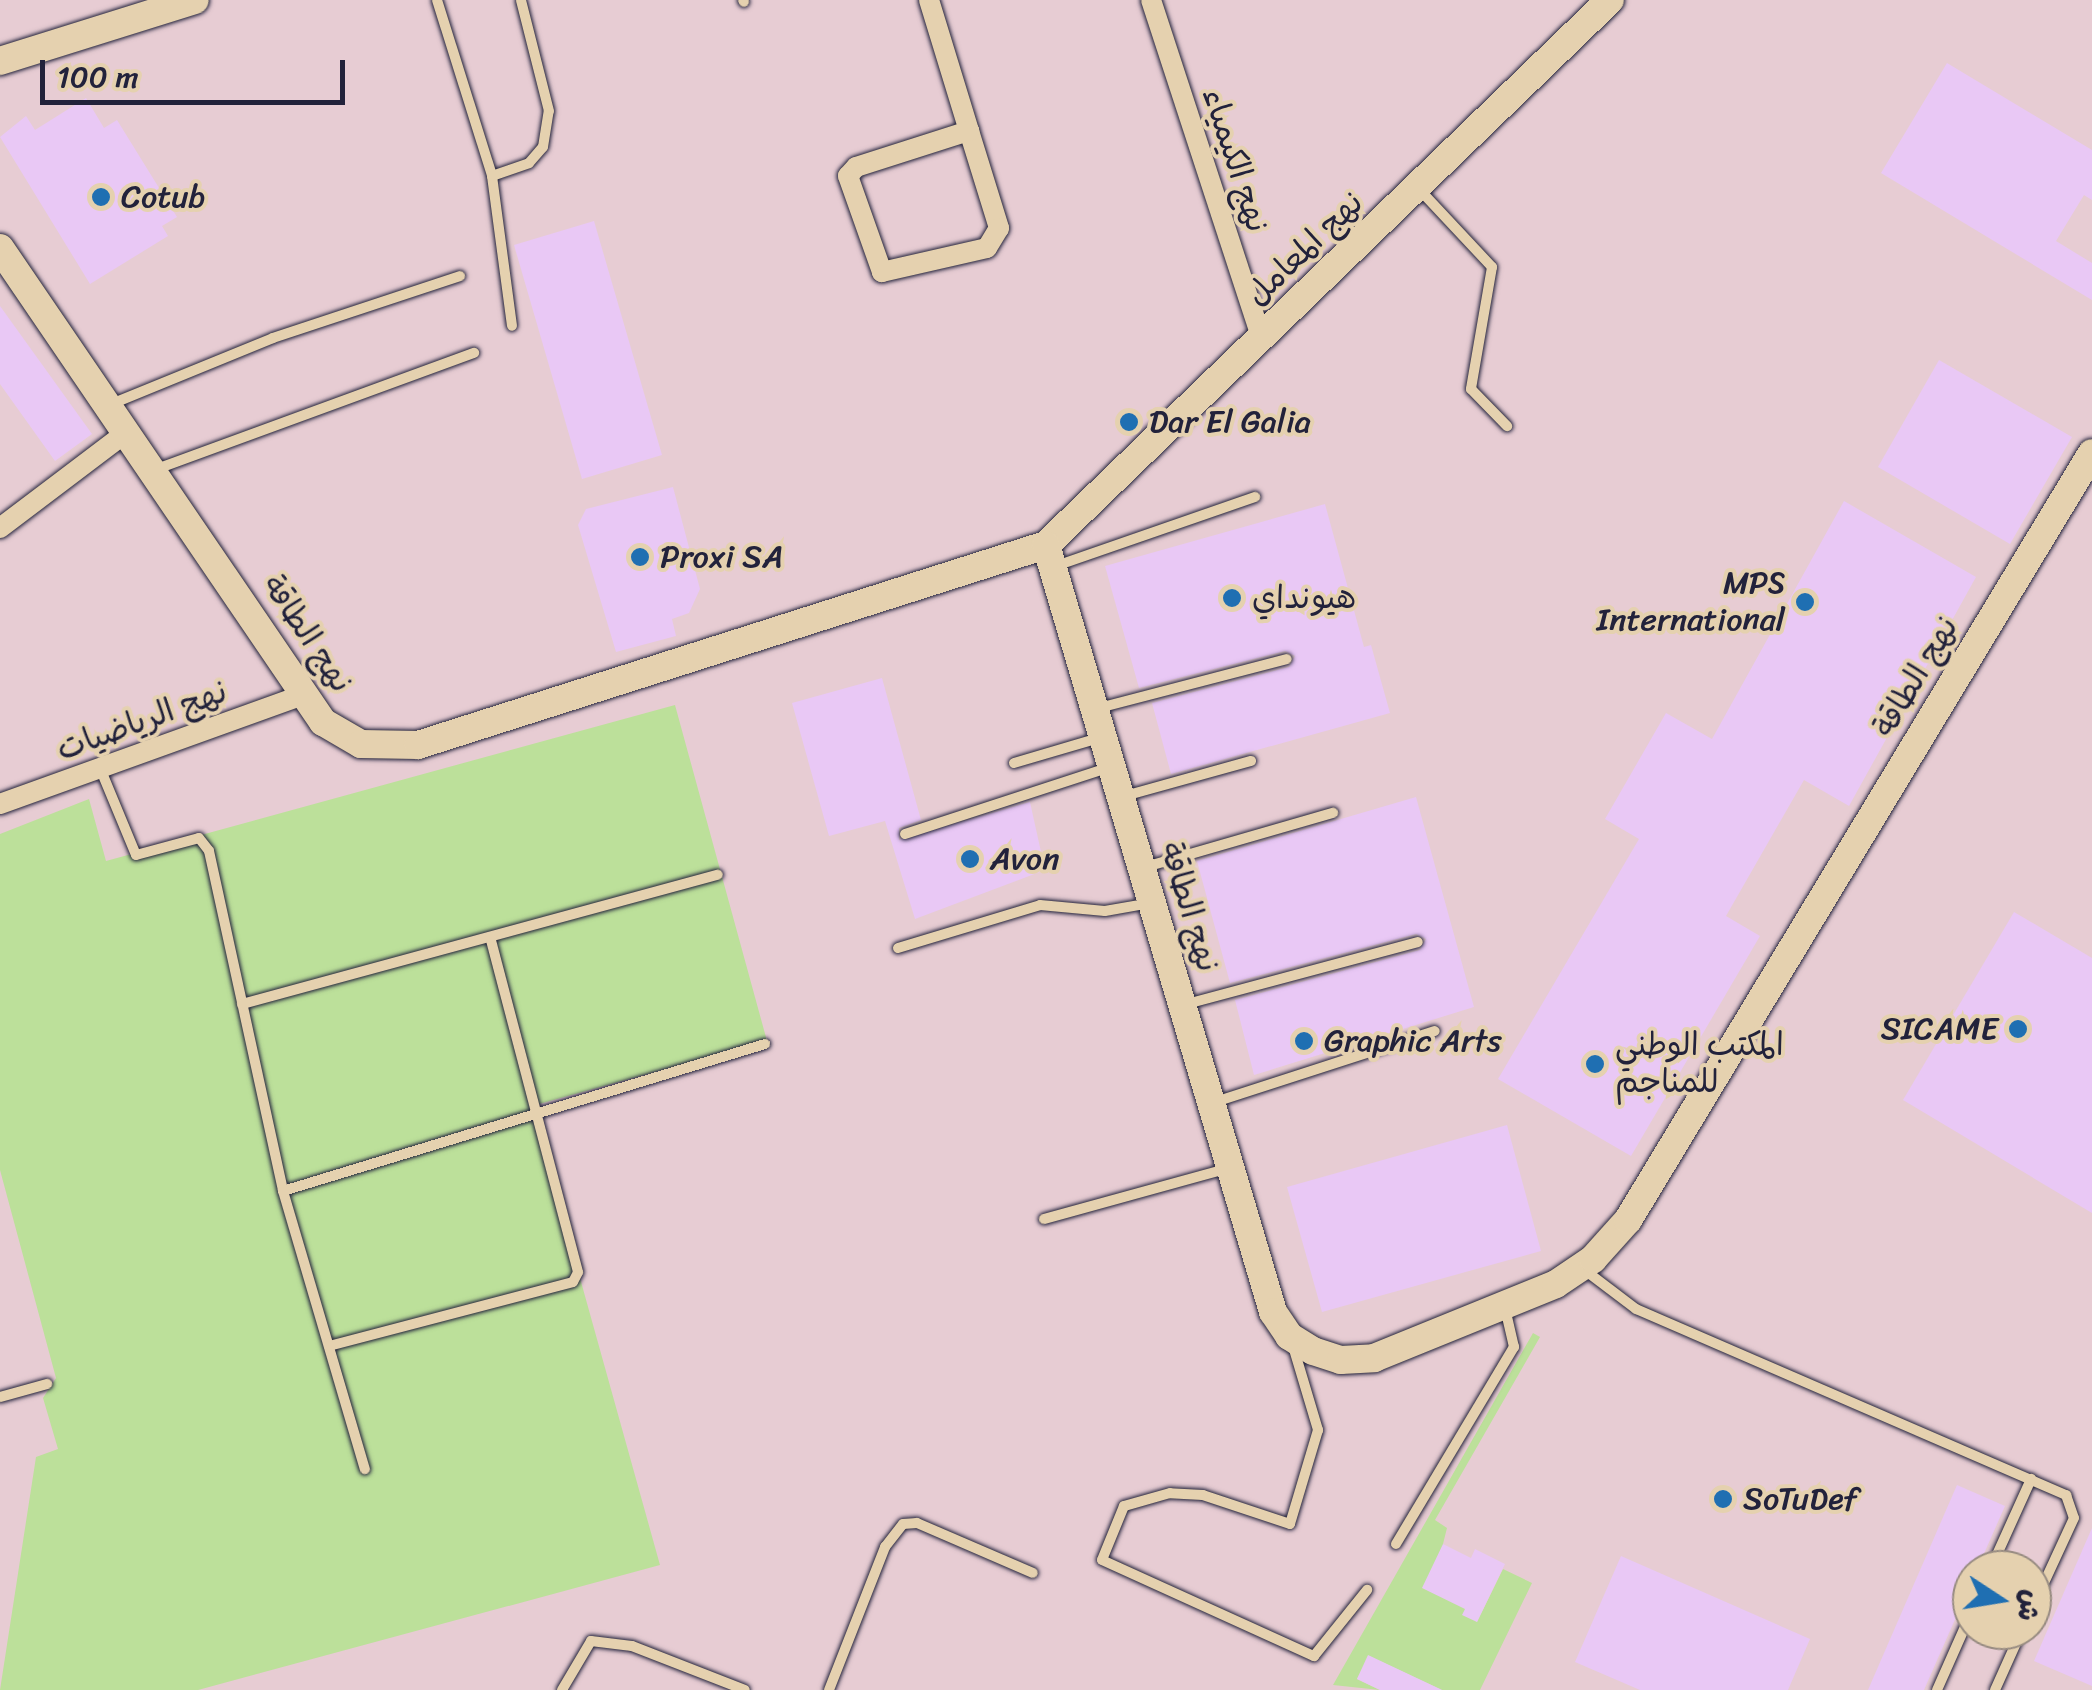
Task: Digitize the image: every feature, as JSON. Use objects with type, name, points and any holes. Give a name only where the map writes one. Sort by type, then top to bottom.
[{"type":"street","points":[[0,61],[195,0]]},
{"type":"street","points":[[929,0],[969,131],[998,228],[996,240],[987,248],[882,272],[848,176],[856,167],[969,131]]},
{"type":"street","name":"نهج الكيمياء","points":[[1152,0],[1262,339]]},
{"type":"street","name":"نهج المعامل","points":[[1049,556],[1262,339],[1610,0]]},
{"type":"street","name":"نهج الطاقة","points":[[0,248],[305,694],[341,736],[386,749],[418,745],[1049,556],[1273,1312],[1289,1336],[1342,1360],[1374,1358],[1504,1306],[1581,1267],[1628,1220],[2092,453]]},
{"type":"street","points":[[0,528],[127,432]]},
{"type":"street","name":"نهج الرياضيات","points":[[0,804],[305,694]]},
{"type":"lane","points":[[437,0],[492,176],[512,326]]},
{"type":"lane","points":[[492,176],[530,163],[544,146],[549,111],[521,0]]},
{"type":"lane","points":[[1418,188],[1492,268],[1470,389],[1507,426]]},
{"type":"lane","points":[[108,405],[273,338],[460,276]]},
{"type":"lane","points":[[153,470],[474,353]]},
{"type":"lane","points":[[1049,556],[1256,497]]},
{"type":"lane","points":[[1094,709],[1286,659]]},
{"type":"lane","points":[[1014,764],[1102,737]]},
{"type":"lane","points":[[1120,798],[1251,761]]},
{"type":"lane","points":[[905,834],[1111,766]]},
{"type":"lane","points":[[100,768],[136,855],[200,838],[209,851],[283,1191],[366,1469]]},
{"type":"lane","points":[[1141,868],[1333,813]]},
{"type":"lane","points":[[242,1004],[718,875]]},
{"type":"lane","points":[[898,948],[1040,905],[1105,911],[1152,903]]},
{"type":"lane","points":[[329,1346],[573,1282],[576,1256],[490,937]]},
{"type":"lane","points":[[1182,1005],[1418,942]]},
{"type":"lane","points":[[1211,1103],[1435,1032]]},
{"type":"lane","points":[[283,1191],[537,1110],[765,1044]]},
{"type":"lane","points":[[1044,1219],[1230,1168]]},
{"type":"lane","points":[[1581,1267],[1636,1309],[2066,1495],[2074,1509],[2052,1561]]},
{"type":"lane","points":[[1396,1544],[1514,1347],[1504,1306]]},
{"type":"lane","points":[[1289,1336],[1318,1430],[1290,1524],[1203,1494],[1170,1493],[1124,1506],[1102,1560],[1314,1656],[1367,1590]]},
{"type":"lane","points":[[0,1397],[46,1384]]},
{"type":"lane","points":[[1999,1550],[2031,1479]]},
{"type":"lane","points":[[829,1690],[885,1546],[903,1524],[917,1523],[1033,1573]]},
{"type":"lane","points":[[562,1690],[590,1640],[632,1646],[745,1690]]},
{"type":"lane","points":[[1937,1690],[1955,1650]]},
{"type":"lane","points":[[1994,1690],[2013,1650]]},
{"type":"shaded area","points":[[0,0],[2092,0],[2092,1690],[0,1690]]},
{"type":"green space","points":[[675,705],[767,1041],[532,1106],[660,1565],[198,1690],[0,1690],[36,1457],[58,1449],[43,1398],[56,1378],[0,1170],[0,834],[89,799],[106,861]]},
{"type":"green space","points":[[1533,1333],[1540,1337],[1435,1520],[1447,1528],[1443,1544],[1465,1609],[1477,1622],[1503,1569],[1532,1583],[1480,1690],[1442,1690],[1369,1656],[1357,1679],[1380,1690],[1333,1685]]},
{"type":"building","points":[[1947,63],[2092,150],[2092,200],[2084,195],[2056,241],[2092,263],[2092,300],[1881,173]]},
{"type":"building","name":"Cotub","points":[[86,98],[104,128],[117,120],[177,217],[162,226],[168,236],[90,284],[0,137],[26,116],[35,130]]},
{"type":"building","points":[[594,221],[662,455],[582,479],[514,245]]},
{"type":"building","points":[[0,306],[92,434],[55,461],[0,384]]},
{"type":"building","points":[[1939,360],[2072,437],[2010,544],[1878,467]]},
{"type":"building","name":"Proxi SA","points":[[673,487],[700,589],[689,613],[672,619],[676,636],[616,652],[578,525],[586,509]]},
{"type":"building","points":[[1844,501],[1976,577],[1849,806],[1804,780],[1726,916],[1760,936],[1631,1156],[1498,1079],[1639,839],[1605,819],[1666,713],[1712,739]]},
{"type":"building","name":"هيونداي","points":[[1325,504],[1364,647],[1371,645],[1390,713],[1171,774],[1152,703],[1289,667],[1295,656],[1285,651],[1139,688],[1105,566]]},
{"type":"building","points":[[882,678],[921,820],[899,828],[899,840],[1030,802],[1045,870],[915,919],[885,821],[829,836],[792,703]]},
{"type":"building","points":[[1416,797],[1474,1007],[1254,1075],[1235,1000],[1420,950],[1426,939],[1416,934],[1230,983],[1197,861]]},
{"type":"building","name":"SICAME","points":[[2014,912],[2092,958],[2092,1213],[1903,1100]]},
{"type":"building","points":[[1507,1125],[1541,1251],[1322,1312],[1287,1187]]},
{"type":"building","points":[[1957,1485],[2005,1506],[1986,1550],[1952,1550],[1952,1626],[1924,1690],[1868,1690]]},
{"type":"building","points":[[2092,1528],[2092,1686],[2034,1661],[2039,1650],[2052,1650],[2052,1620]]},
{"type":"building","points":[[1443,1544],[1471,1558],[1475,1549],[1505,1564],[1477,1622],[1462,1615],[1465,1609],[1422,1588]]},
{"type":"building","points":[[1621,1556],[1810,1639],[1788,1690],[1640,1690],[1575,1662]]},
{"type":"building","points":[[1368,1655],[1442,1690],[1380,1690],[1357,1679]]},
{"type":"place","name":"Cotub","points":[[101,197]]},
{"type":"place","name":"Dar El Galia","points":[[1129,422]]},
{"type":"place","name":"Proxi SA","points":[[640,557]]},
{"type":"place","name":"هيونداي","points":[[1232,598]]},
{"type":"place","name":"MPS International","points":[[1805,602]]},
{"type":"place","name":"Avon","points":[[970,859]]},
{"type":"place","name":"SICAME","points":[[2018,1029]]},
{"type":"place","name":"Graphic Arts","points":[[1304,1041]]},
{"type":"place","name":"المكتب الوطني للمناجم","points":[[1595,1064]]},
{"type":"place","name":"SoTuDef","points":[[1723,1499]]}]
